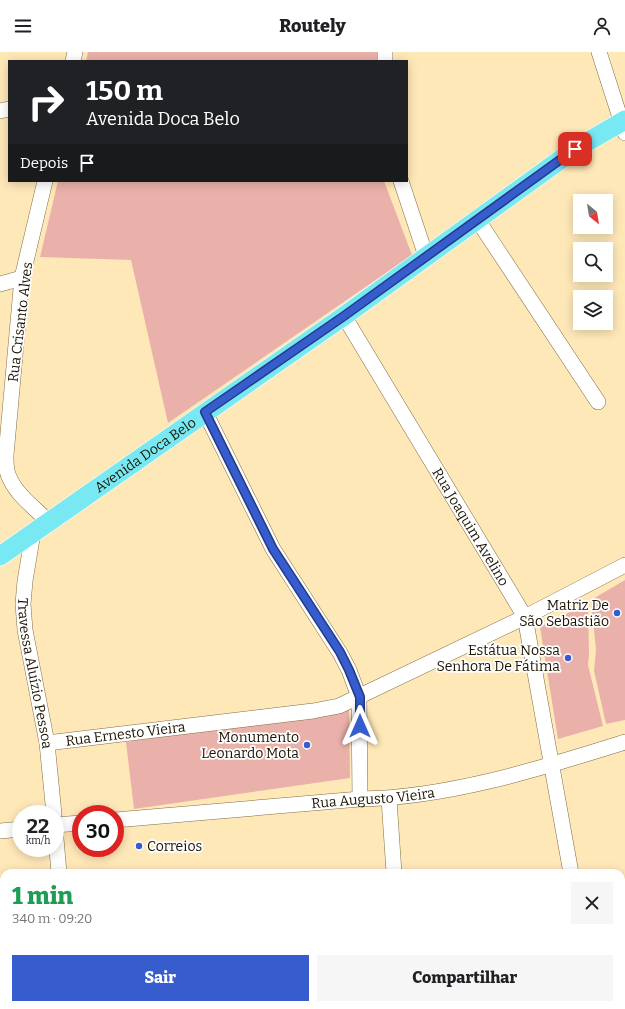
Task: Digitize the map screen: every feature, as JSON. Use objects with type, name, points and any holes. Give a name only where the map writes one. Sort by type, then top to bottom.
[{"type":"main road","name":"Avenida Doca Belo","points":[[0,556],[344,316],[575,149],[624,125]]},
{"type":"street","points":[[599,52],[624,125]]},
{"type":"street","name":"Rua Crisanto Alves","points":[[45,182],[22,278],[6,455],[7,471],[20,495],[49,522]]},
{"type":"street","points":[[401,182],[426,256]]},
{"type":"street","points":[[477,219],[598,402]]},
{"type":"street","points":[[0,284],[22,278]]},
{"type":"street","name":"Rua Joaquim Avelino","points":[[344,316],[525,617],[570,869]]},
{"type":"street","points":[[205,412],[273,549],[340,652],[360,697],[360,799]]},
{"type":"street","name":"Travessa Aluízio Pessoa","points":[[33,533],[25,581],[23,604],[25,630],[47,743],[53,805]]},
{"type":"street","name":"Rua Ernesto Vieira","points":[[47,743],[313,712],[339,706],[525,617],[625,565]]},
{"type":"street","name":"Rua Augusto Vieira","points":[[124,819],[360,799],[389,799],[448,789],[552,764],[625,742]]},
{"type":"street","points":[[389,799],[394,869]]},
{"type":"street","points":[[0,831],[12,830]]},
{"type":"street","points":[[58,857],[59,869]]},
{"type":"shaded area","points":[[88,52],[378,52],[378,60],[86,60]]},
{"type":"shaded area","points":[[58,182],[384,182],[412,255],[168,423],[131,260],[40,257]]},
{"type":"shaded area","points":[[625,580],[625,720],[606,724],[594,671],[596,650],[591,600]]},
{"type":"shaded area","points":[[588,603],[588,665],[603,726],[558,739],[540,627]]},
{"type":"shaded area","points":[[349,708],[350,778],[134,809],[126,742]]},
{"type":"place","name":"Matriz De São Sebastião","points":[[617,613]]},
{"type":"place","name":"Estátua Nossa Senhora De Fátima","points":[[568,658]]},
{"type":"place","name":"Monumento Leonardo Mota","points":[[307,745]]},
{"type":"place","name":"Correios","points":[[139,846]]},
{"type":"route","points":[[360,726],[360,697],[349,670],[340,652],[273,549],[205,412],[344,316],[575,149]]}]
